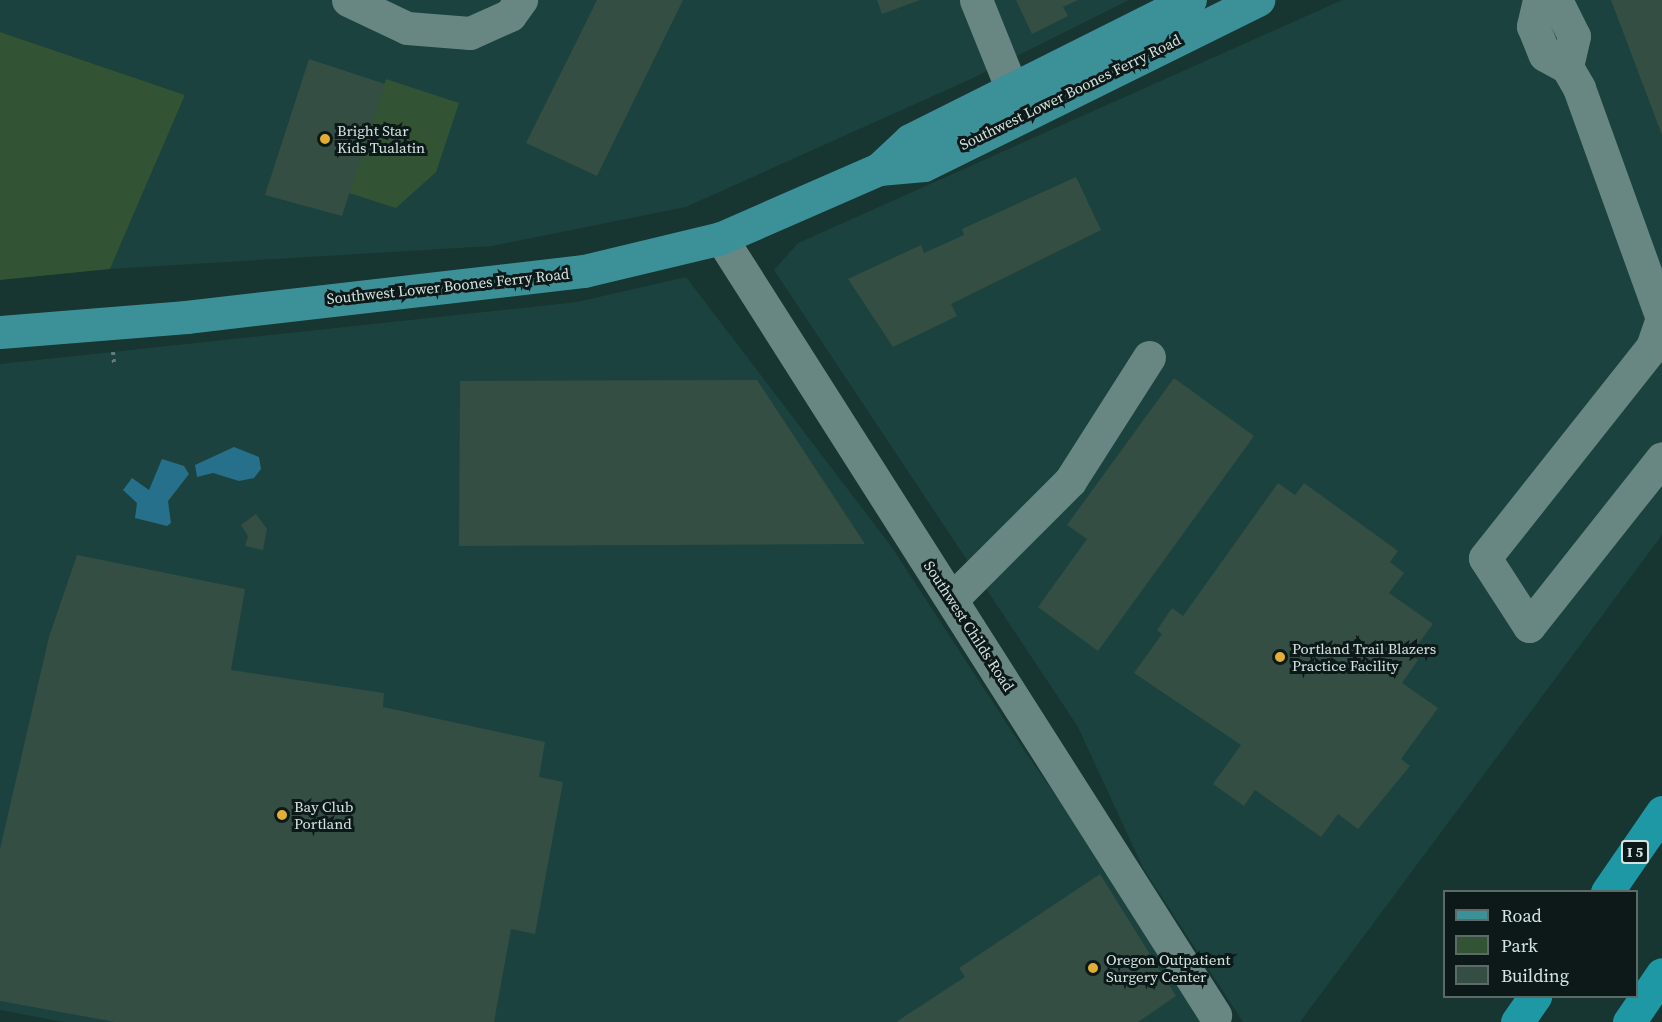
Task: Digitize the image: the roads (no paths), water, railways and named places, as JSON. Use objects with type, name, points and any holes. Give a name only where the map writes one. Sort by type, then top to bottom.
[{"type":"highway","name":"I 5","points":[[1608,890],[1662,812]]},
{"type":"highway","points":[[1629,1022],[1662,974]]},
{"type":"highway","points":[[1517,1022],[1534,998]]},
{"type":"main road","name":"Southwest Lower Boones Ferry Road","points":[[879,169],[910,140],[1011,87],[1190,0]]},
{"type":"main road","name":"Southwest Lower Boones Ferry Road","points":[[0,332],[186,317],[573,272],[721,238],[879,169],[924,165],[1258,0]]},
{"type":"street","points":[[348,0],[407,28],[470,33],[510,15],[521,0]]},
{"type":"street","points":[[976,0],[1011,87]]},
{"type":"street","points":[[1539,0],[1533,26],[1545,55],[1567,67]]},
{"type":"street","points":[[1556,0],[1574,36],[1567,67],[1662,318],[1652,347],[1485,558],[1529,626],[1662,459]]},
{"type":"street","name":"Southwest Childs Road","points":[[721,238],[1215,1015]]},
{"type":"street","points":[[952,599],[1070,480],[1149,357]]},
{"type":"water","points":[[234,447],[259,457],[261,469],[254,478],[239,481],[213,473],[197,477],[195,465]]},
{"type":"water","points":[[162,459],[184,466],[189,474],[168,501],[171,523],[167,526],[135,518],[137,503],[123,490],[132,478],[149,490]]},
{"type":"place","name":"Bright Star Kids Tualatin","points":[[325,139]]},
{"type":"place","name":"Portland Trail Blazers Practice Facility","points":[[1280,657]]},
{"type":"place","name":"Bay Club Portland","points":[[282,815]]},
{"type":"place","name":"Oregon Outpatient Surgery Center","points":[[1093,968]]}]
